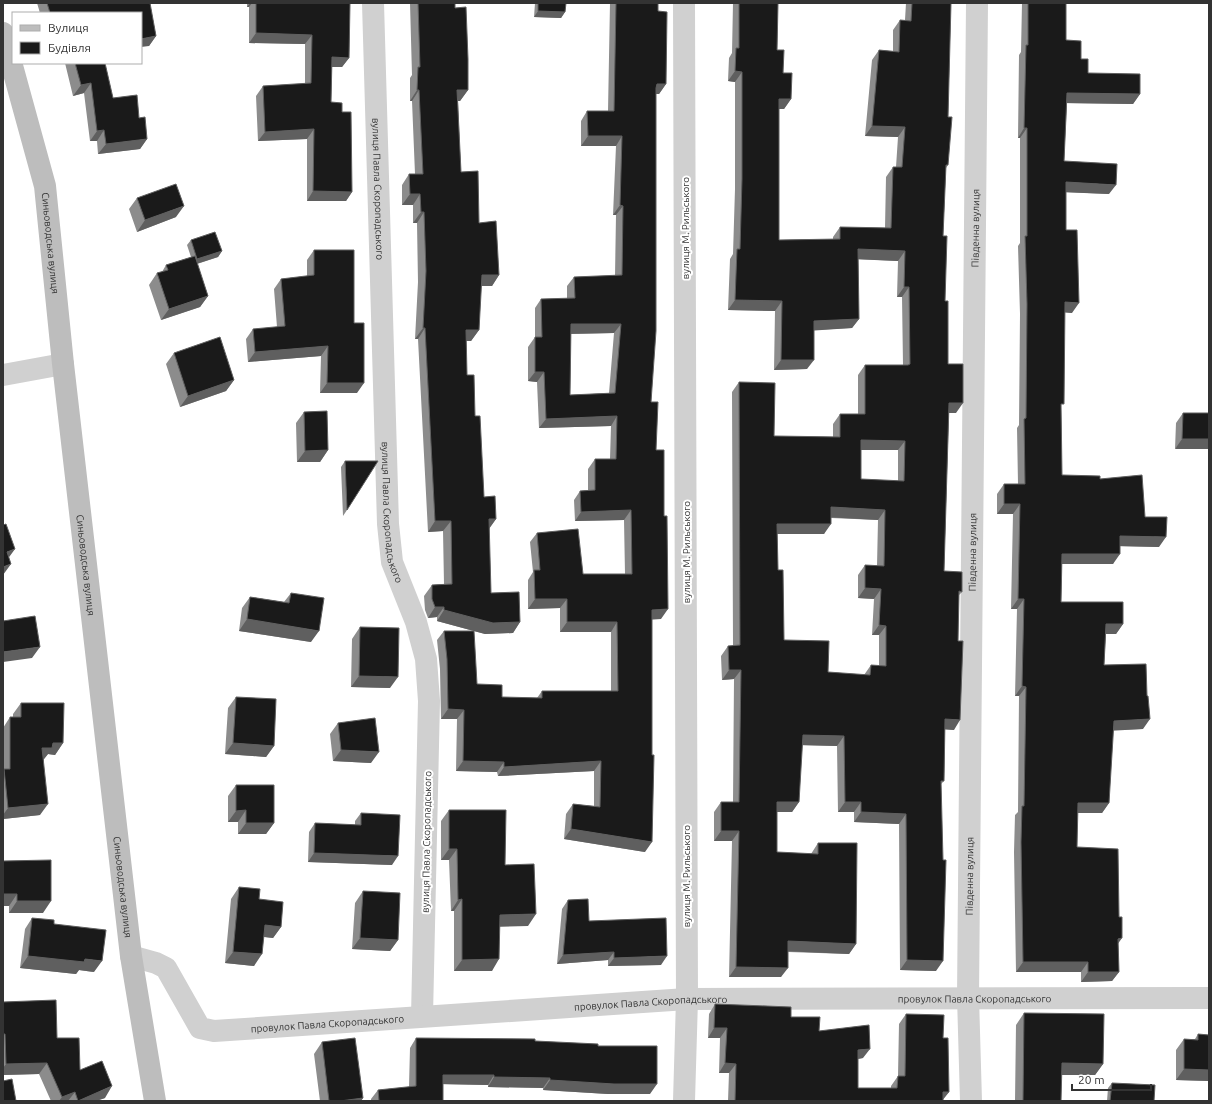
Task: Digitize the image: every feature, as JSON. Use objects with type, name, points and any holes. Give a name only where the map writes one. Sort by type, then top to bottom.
[{"type":"street","name":"вулиця Павла Скоропадського","points":[[373,3],[388,524],[392,562],[416,622],[426,660],[429,701],[422,1016]]},
{"type":"street","name":"вулиця М. Рильського","points":[[684,3],[687,999],[684,1101]]},
{"type":"street","name":"Південна вулиця","points":[[971,1101],[968,997],[977,3]]},
{"type":"street","name":"Синьоводська вулиця","points":[[3,33],[45,186],[63,364],[131,956],[155,1101]]},
{"type":"street","points":[[3,375],[63,364]]},
{"type":"street","name":"провулок Павла Скоропадського","points":[[131,956],[156,963],[166,968],[200,1028],[214,1031],[687,999],[968,997],[1209,998]]},
{"type":"building","points":[[47,3],[150,3],[156,36],[142,39],[142,12],[50,12]]},
{"type":"building","points":[[256,3],[350,3],[349,58],[332,57],[331,102],[342,103],[342,112],[351,112],[352,192],[313,191],[314,129],[265,132],[263,86],[311,83],[312,35],[256,33]]},
{"type":"building","points":[[418,3],[455,3],[455,8],[466,7],[468,90],[457,90],[461,172],[478,171],[479,223],[496,221],[499,275],[482,275],[479,330],[466,330],[467,375],[474,375],[475,416],[480,416],[484,497],[495,496],[496,519],[489,519],[491,593],[519,592],[520,622],[493,623],[444,610],[444,607],[435,607],[432,599],[432,585],[452,584],[451,521],[435,521],[425,328],[423,328],[426,271],[424,212],[421,212],[420,194],[410,194],[409,174],[423,174],[419,90],[417,90],[418,67],[420,67]]},
{"type":"building","points":[[538,3],[566,3],[565,12],[538,11]]},
{"type":"building","points":[[616,3],[658,3],[658,11],[667,12],[666,84],[657,84],[656,88],[656,331],[651,402],[658,402],[656,450],[664,450],[664,516],[667,516],[668,609],[652,610],[652,755],[654,755],[652,842],[571,829],[573,804],[600,807],[601,761],[504,767],[504,762],[463,761],[464,710],[448,709],[447,659],[444,631],[474,631],[477,684],[502,685],[502,697],[542,698],[542,691],[618,691],[617,622],[567,622],[567,599],[535,599],[534,570],[540,570],[537,533],[578,529],[583,574],[632,574],[631,510],[581,512],[580,491],[595,490],[595,459],[616,459],[617,416],[546,419],[544,372],[535,372],[535,337],[542,337],[541,299],[575,298],[574,277],[622,275],[623,206],[620,205],[622,136],[588,136],[587,111],[614,111]],"holes":[[[571,324],[621,324],[615,393],[570,395]]]},
{"type":"building","points":[[739,3],[778,3],[777,50],[784,50],[783,73],[792,73],[791,99],[779,99],[779,240],[840,239],[840,227],[891,228],[893,167],[902,167],[905,127],[872,126],[879,50],[899,52],[900,20],[911,21],[912,3],[951,3],[948,117],[952,117],[948,165],[946,165],[943,236],[947,236],[945,301],[948,301],[948,364],[963,364],[963,403],[949,403],[944,571],[962,572],[962,592],[959,591],[958,641],[963,641],[960,720],[945,719],[944,781],[941,781],[943,860],[946,860],[943,961],[907,960],[906,814],[861,812],[861,802],[845,802],[844,736],[803,735],[799,802],[777,802],[777,852],[818,854],[818,843],[857,843],[856,944],[788,941],[788,968],[736,967],[739,831],[721,831],[721,802],[739,802],[741,670],[729,670],[728,646],[740,645],[739,382],[775,383],[774,436],[840,437],[840,414],[865,414],[865,365],[910,364],[909,287],[904,287],[905,251],[858,249],[859,319],[814,321],[814,360],[781,360],[782,301],[735,300],[737,249],[740,249],[742,179],[742,72],[735,71],[736,48],[739,48]],"holes":[[[861,440],[905,441],[904,481],[861,479]],[[831,507],[885,510],[884,566],[865,565],[865,588],[881,589],[879,625],[886,626],[886,666],[871,665],[870,675],[828,672],[829,641],[784,640],[783,570],[778,570],[777,524],[831,524]]]},
{"type":"building","points":[[1028,3],[1066,3],[1066,40],[1081,41],[1081,59],[1088,59],[1088,73],[1140,74],[1140,94],[1067,93],[1064,161],[1117,164],[1116,185],[1066,182],[1066,230],[1077,230],[1079,303],[1065,302],[1064,404],[1061,404],[1062,475],[1100,476],[1100,479],[1142,475],[1145,517],[1167,517],[1166,537],[1120,536],[1120,554],[1062,554],[1061,602],[1123,602],[1123,624],[1106,624],[1104,665],[1146,664],[1147,696],[1150,719],[1114,721],[1109,803],[1078,803],[1077,847],[1118,849],[1119,917],[1122,917],[1122,938],[1118,939],[1119,972],[1088,972],[1088,962],[1023,962],[1021,842],[1022,806],[1024,806],[1026,687],[1022,686],[1024,599],[1018,599],[1020,504],[1004,504],[1004,484],[1025,484],[1024,419],[1026,418],[1027,304],[1025,236],[1027,236],[1027,128],[1024,128],[1026,45],[1028,45]]},
{"type":"building","points":[[75,64],[105,64],[113,98],[137,95],[139,118],[145,117],[147,139],[106,144],[104,130],[97,131],[91,83],[81,85]]},
{"type":"building","points":[[176,184],[184,206],[145,220],[137,198]]},
{"type":"building","points":[[215,232],[222,251],[197,259],[191,240]]},
{"type":"building","points":[[314,250],[354,250],[354,323],[364,323],[364,383],[327,383],[328,346],[255,352],[253,329],[285,326],[281,279],[314,275]]},
{"type":"building","points":[[195,256],[208,296],[169,309],[157,273],[168,270],[166,265]]},
{"type":"building","points":[[220,337],[234,380],[188,396],[174,353]]},
{"type":"building","points":[[327,411],[328,450],[305,451],[304,412]]},
{"type":"building","points":[[1183,413],[1209,413],[1209,439],[1182,439]]},
{"type":"building","points":[[345,461],[378,461],[347,510]]},
{"type":"building","points":[[6,524],[15,549],[7,552],[11,564],[3,567],[3,525]]},
{"type":"building","points":[[291,593],[324,598],[319,631],[247,619],[250,597],[289,603]]},
{"type":"building","points":[[35,616],[40,647],[3,652],[3,621]]},
{"type":"building","points":[[360,627],[399,628],[398,677],[359,676]]},
{"type":"building","points":[[236,697],[276,699],[274,746],[233,743]]},
{"type":"building","points":[[21,703],[64,703],[63,743],[53,743],[52,748],[42,748],[48,804],[8,808],[4,769],[10,769],[10,717],[21,717]]},
{"type":"building","points":[[375,718],[379,752],[341,750],[338,723]]},
{"type":"building","points":[[236,785],[274,785],[274,823],[246,823],[246,810],[236,811]]},
{"type":"building","points":[[449,810],[506,810],[505,865],[534,864],[536,914],[500,915],[499,959],[462,960],[462,899],[458,900],[457,849],[449,849]]},
{"type":"building","points":[[361,813],[400,815],[398,856],[314,853],[315,823],[361,825]]},
{"type":"building","points":[[51,860],[51,901],[17,901],[17,894],[3,894],[3,861]]},
{"type":"building","points":[[239,887],[260,889],[259,899],[283,902],[281,927],[265,925],[262,954],[233,952]]},
{"type":"building","points":[[363,891],[400,893],[398,940],[360,938]]},
{"type":"building","points":[[588,899],[589,921],[666,918],[667,956],[614,958],[614,952],[563,955],[568,900]]},
{"type":"building","points":[[32,918],[54,920],[54,924],[106,930],[102,961],[85,959],[84,962],[28,956]]},
{"type":"building","points":[[56,1000],[57,1038],[79,1038],[80,1070],[102,1061],[112,1086],[78,1101],[75,1092],[62,1097],[47,1063],[6,1064],[5,1034],[3,1034],[3,1002]]},
{"type":"building","points":[[715,1004],[791,1007],[791,1017],[820,1017],[819,1031],[869,1025],[870,1049],[858,1050],[858,1088],[897,1088],[898,1076],[905,1076],[906,1014],[944,1015],[943,1038],[948,1038],[949,1092],[943,1092],[943,1101],[735,1101],[736,1064],[725,1063],[727,1028],[714,1028]]},
{"type":"building","points":[[1024,1013],[1104,1014],[1103,1064],[1062,1063],[1061,1101],[1023,1101]]},
{"type":"building","points":[[1198,1034],[1209,1035],[1209,1070],[1184,1069],[1184,1039],[1198,1040]]},
{"type":"building","points":[[355,1038],[363,1098],[329,1101],[322,1042]]},
{"type":"building","points":[[416,1038],[535,1039],[535,1041],[598,1044],[598,1046],[657,1046],[657,1084],[614,1084],[550,1080],[550,1078],[494,1077],[494,1075],[443,1075],[443,1101],[379,1101],[378,1090],[416,1086]]},
{"type":"building","points":[[12,1079],[16,1101],[3,1101],[3,1081]]},
{"type":"building","points":[[1112,1083],[1155,1085],[1154,1101],[1110,1101]]}]
